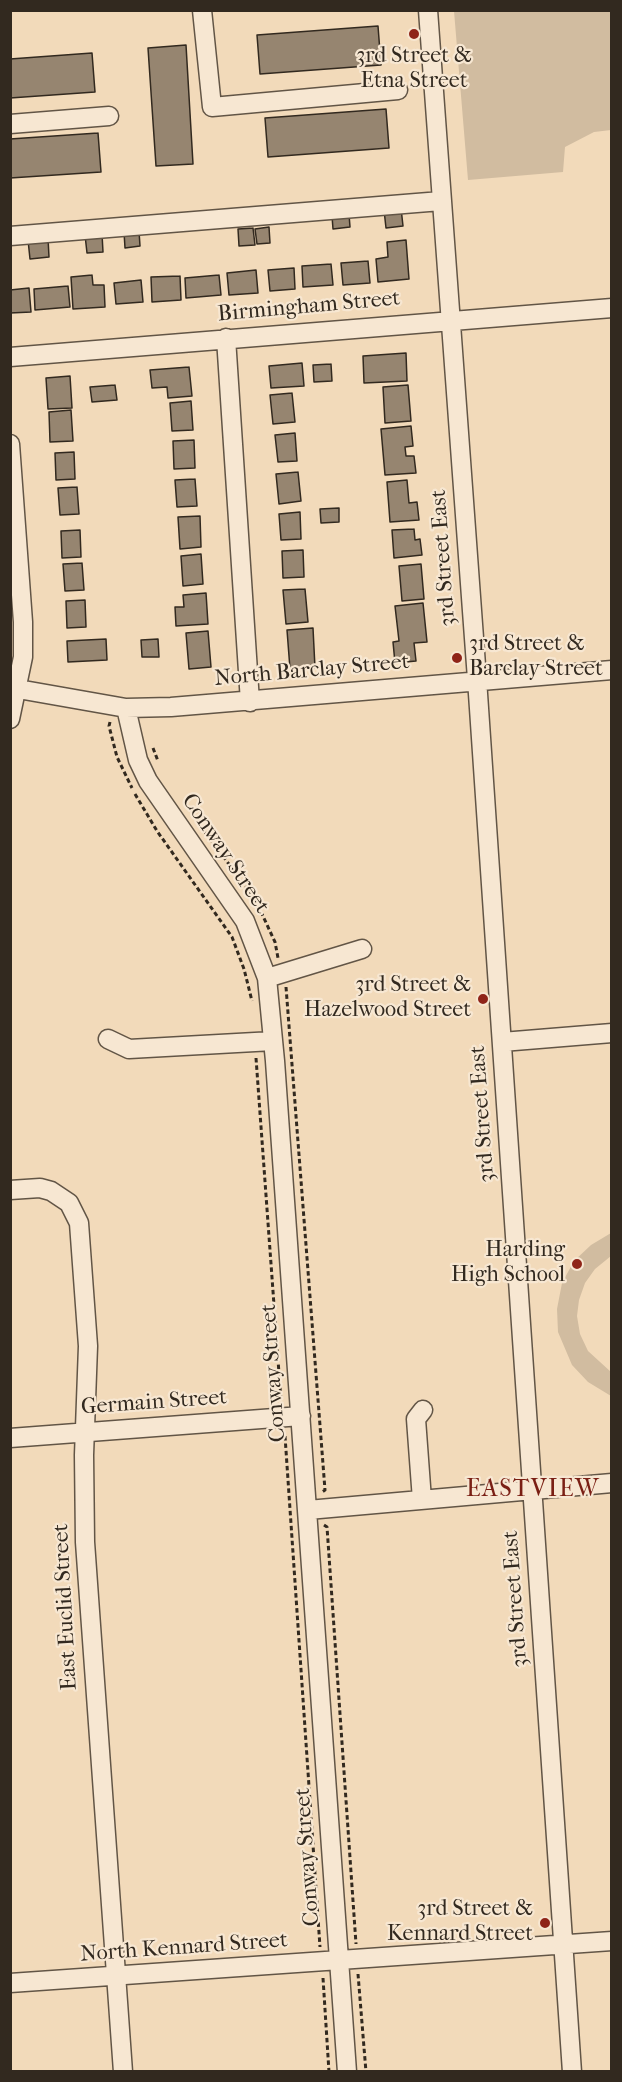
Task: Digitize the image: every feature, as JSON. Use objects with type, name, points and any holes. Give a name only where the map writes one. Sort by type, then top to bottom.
[{"type":"street","points":[[202,10],[212,106],[398,90]]},
{"type":"street","name":"3rd Street East","points":[[428,10],[477,679],[572,2072]]},
{"type":"street","points":[[10,124],[109,116]]},
{"type":"street","points":[[10,236],[441,201]]},
{"type":"street","name":"Birmingham Street","points":[[10,357],[612,308]]},
{"type":"street","points":[[226,338],[250,702]]},
{"type":"street","points":[[10,444],[23,622],[18,689],[10,719]]},
{"type":"street","name":"North Barclay Street","points":[[18,689],[120,714],[477,679],[612,670]]},
{"type":"street","name":"Conway Street","points":[[120,714],[148,781],[244,921],[267,978],[308,1510],[347,2072]]},
{"type":"street","points":[[267,978],[362,949]]},
{"type":"street","points":[[502,1042],[612,1033]]},
{"type":"street","points":[[108,1039],[129,1049],[273,1041]]},
{"type":"street","name":"East Euclid Street","points":[[10,1190],[40,1188],[51,1191],[69,1203],[79,1223],[88,1346],[85,1542],[123,2072]]},
{"type":"street","points":[[422,1500],[416,1419],[423,1410]]},
{"type":"street","name":"Germain Street","points":[[10,1438],[301,1416]]},
{"type":"street","points":[[308,1510],[612,1483]]},
{"type":"street","name":"North Kennard Street","points":[[10,1983],[339,1962],[612,1941]]},
{"type":"path","points":[[120,714],[109,726],[123,773],[157,831],[232,937],[244,969],[253,1006]]},
{"type":"path","points":[[152,743],[161,768]]},
{"type":"path","points":[[203,829],[255,899],[275,942],[278,958]]},
{"type":"path","points":[[285,986],[288,989],[325,1490],[322,1492]]},
{"type":"path","points":[[258,1055],[257,1070],[283,1402]]},
{"type":"path","points":[[286,1434],[284,1437],[321,1948]]},
{"type":"path","points":[[324,1525],[327,1527],[357,1944],[354,1946]]},
{"type":"path","points":[[357,1972],[366,2072]]},
{"type":"path","points":[[324,1976],[322,1979],[329,2072]]},
{"type":"shaded area","points":[[454,11],[611,11],[611,130],[594,132],[565,147],[563,172],[468,180]]},
{"type":"shaded area","points":[[611,1233],[611,1256],[595,1269],[585,1283],[579,1300],[577,1316],[580,1334],[588,1351],[611,1372],[611,1396],[588,1382],[572,1365],[558,1332],[557,1309],[562,1283],[574,1261],[591,1245]]},
{"type":"building","points":[[378,26],[381,65],[260,74],[257,35]]},
{"type":"building","points":[[186,45],[193,164],[156,166],[148,48]]},
{"type":"building","points":[[92,53],[95,92],[10,98],[10,59]]},
{"type":"building","points":[[386,109],[389,148],[268,157],[265,118]]},
{"type":"building","points":[[98,133],[101,172],[10,178],[10,139]]},
{"type":"building","points":[[401,208],[403,226],[386,228],[384,210]]},
{"type":"building","points":[[349,214],[350,227],[333,229],[332,216]]},
{"type":"building","points":[[269,227],[270,243],[257,244],[255,229]]},
{"type":"building","points":[[253,228],[255,245],[239,246],[238,229]]},
{"type":"building","points":[[139,231],[140,246],[125,248],[124,232]]},
{"type":"building","points":[[102,234],[103,252],[87,253],[85,235]]},
{"type":"building","points":[[48,238],[49,257],[30,259],[28,240]]},
{"type":"building","points":[[406,240],[409,279],[378,282],[376,259],[388,257],[387,242]]},
{"type":"building","points":[[368,261],[370,283],[343,285],[341,263]]},
{"type":"building","points":[[331,264],[333,285],[303,287],[302,266]]},
{"type":"building","points":[[294,268],[295,289],[270,291],[268,270]]},
{"type":"building","points":[[256,270],[258,293],[229,295],[227,273]]},
{"type":"building","points":[[92,275],[93,285],[104,285],[105,307],[73,309],[71,277]]},
{"type":"building","points":[[219,275],[221,295],[186,298],[185,278]]},
{"type":"building","points":[[180,276],[181,300],[152,302],[151,277]]},
{"type":"building","points":[[141,280],[143,302],[116,304],[114,283]]},
{"type":"building","points":[[68,286],[70,307],[35,310],[34,289]]},
{"type":"building","points":[[29,288],[31,312],[10,313],[10,290]]},
{"type":"building","points":[[406,353],[407,381],[364,383],[363,356]]},
{"type":"building","points":[[302,363],[304,386],[271,388],[269,366]]},
{"type":"building","points":[[331,364],[332,381],[314,382],[313,365]]},
{"type":"building","points":[[189,367],[192,396],[168,398],[167,387],[152,388],[150,370]]},
{"type":"building","points":[[70,376],[72,408],[48,409],[46,378]]},
{"type":"building","points":[[115,385],[117,400],[92,402],[90,387]]},
{"type":"building","points":[[408,385],[411,421],[385,423],[383,387]]},
{"type":"building","points":[[292,393],[295,422],[273,424],[270,395]]},
{"type":"building","points":[[191,401],[193,430],[172,431],[170,403]]},
{"type":"building","points":[[71,410],[73,441],[50,442],[49,412]]},
{"type":"building","points":[[411,426],[413,446],[405,447],[406,456],[414,456],[416,473],[385,475],[381,429]]},
{"type":"building","points":[[295,433],[297,461],[278,462],[275,435]]},
{"type":"building","points":[[194,440],[195,468],[174,469],[173,441]]},
{"type":"building","points":[[74,452],[75,479],[56,480],[55,453]]},
{"type":"building","points":[[298,472],[301,501],[279,504],[276,474]]},
{"type":"building","points":[[195,479],[197,506],[177,507],[175,480]]},
{"type":"building","points":[[407,480],[409,503],[417,502],[419,520],[390,522],[387,482]]},
{"type":"building","points":[[77,487],[79,514],[60,515],[58,488]]},
{"type":"building","points":[[339,508],[339,522],[321,523],[320,509]]},
{"type":"building","points":[[300,512],[301,539],[281,540],[279,514]]},
{"type":"building","points":[[200,516],[201,547],[180,549],[178,517]]},
{"type":"building","points":[[414,529],[415,540],[420,539],[422,555],[394,558],[392,530]]},
{"type":"building","points":[[80,530],[81,557],[62,558],[61,531]]},
{"type":"building","points":[[303,550],[304,577],[283,578],[282,551]]},
{"type":"building","points":[[201,554],[203,584],[183,586],[181,556]]},
{"type":"building","points":[[82,563],[84,590],[65,591],[63,564]]},
{"type":"building","points":[[421,564],[424,599],[402,601],[399,566]]},
{"type":"building","points":[[305,589],[308,622],[286,624],[283,590]]},
{"type":"building","points":[[206,593],[208,624],[176,626],[175,607],[184,607],[183,595]]},
{"type":"building","points":[[85,600],[86,627],[67,628],[66,601]]},
{"type":"building","points":[[423,603],[427,642],[414,643],[416,661],[395,663],[393,642],[399,641],[395,606]]},
{"type":"building","points":[[313,628],[315,668],[290,669],[287,630]]},
{"type":"building","points":[[208,631],[211,667],[189,669],[186,633]]},
{"type":"building","points":[[106,639],[107,660],[68,662],[67,641]]},
{"type":"building","points":[[158,639],[159,657],[142,657],[141,640]]},
{"type":"place","name":"3rd Street & Etna Street","points":[[414,34]]},
{"type":"place","name":"3rd Street & Barclay Street","points":[[457,658]]},
{"type":"place","name":"3rd Street & Hazelwood Street","points":[[483,999]]},
{"type":"place","name":"Harding High School","points":[[577,1264]]},
{"type":"place","name":"3rd Street & Kennard Street","points":[[545,1923]]},
{"type":"district","name":"EASTVIEW","points":[[533,1490]]}]
